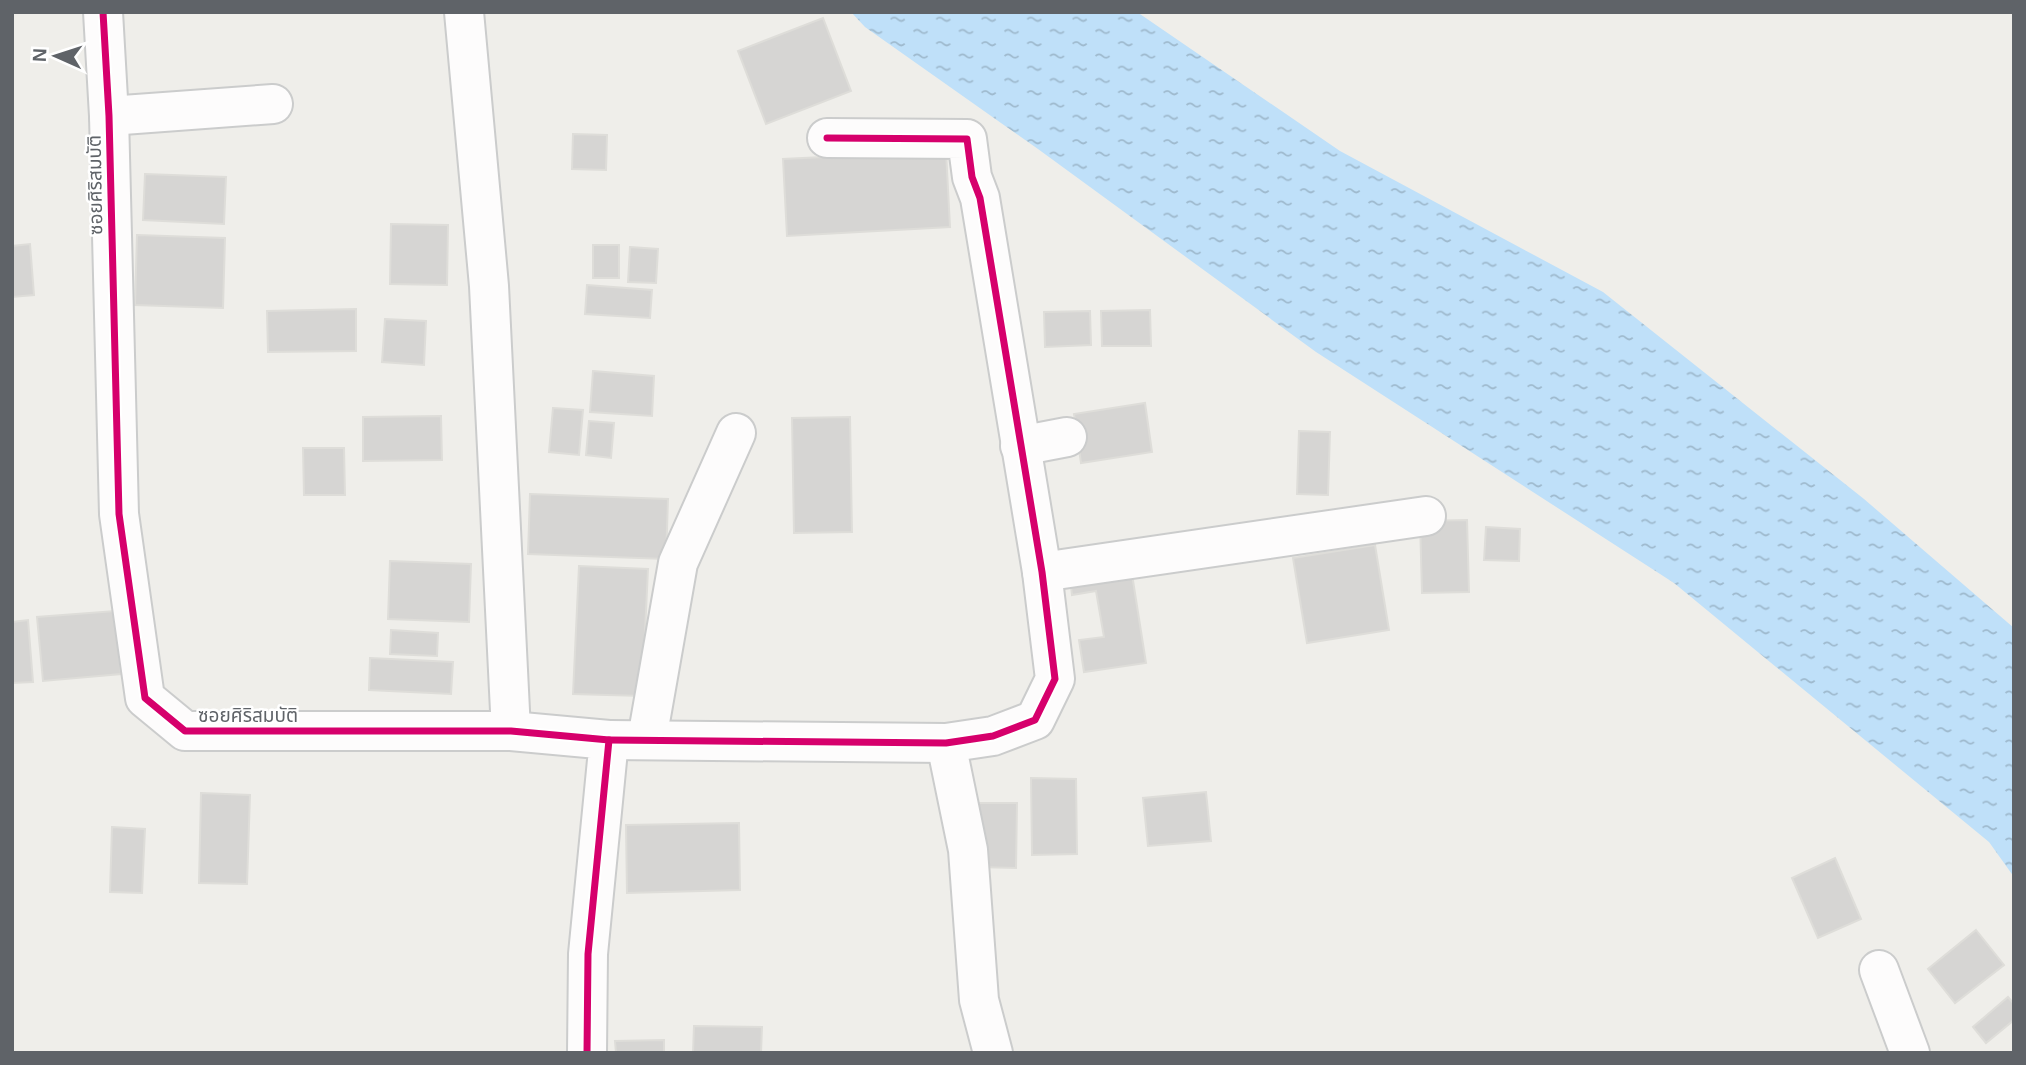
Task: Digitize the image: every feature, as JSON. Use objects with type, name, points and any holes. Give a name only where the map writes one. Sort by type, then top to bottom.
[{"type":"street","name":"ซอยศิริสมบัติ","points":[[103,12],[110,116],[119,514],[145,698],[185,731],[511,731],[609,740],[946,743],[993,736],[1035,720],[1055,679],[1042,572],[980,198],[972,177],[967,139],[827,138]]},
{"type":"street","points":[[464,12],[489,286],[511,731]]},
{"type":"street","points":[[110,116],[273,104]]},
{"type":"street","points":[[647,739],[678,563],[736,433]]},
{"type":"street","points":[[1020,446],[1067,437]]},
{"type":"street","points":[[1042,572],[1426,516]]},
{"type":"street","points":[[587,1053],[588,954],[609,740]]},
{"type":"street","points":[[946,743],[968,850],[979,1000],[993,1053]]},
{"type":"street","points":[[1879,970],[1910,1053]]},
{"type":"water","points":[[851,12],[1137,12],[1340,151],[1603,292],[1864,499],[2014,628],[2014,877],[1989,842],[1674,583],[1316,352],[1038,149],[865,27]]},
{"type":"building","points":[[823,18],[851,91],[766,124],[738,51]]},
{"type":"building","points":[[573,134],[607,135],[606,170],[572,169]]},
{"type":"building","points":[[946,151],[950,227],[787,236],[783,159]]},
{"type":"building","points":[[145,174],[226,177],[224,224],[143,220]]},
{"type":"building","points":[[391,224],[448,225],[447,285],[390,284]]},
{"type":"building","points":[[137,235],[225,238],[223,308],[135,305]]},
{"type":"building","points":[[30,244],[34,295],[12,297],[12,246]]},
{"type":"building","points":[[593,245],[619,245],[619,278],[593,278]]},
{"type":"building","points":[[630,247],[658,249],[656,283],[628,282]]},
{"type":"building","points":[[587,285],[652,290],[650,318],[585,314]]},
{"type":"building","points":[[356,309],[356,351],[268,352],[267,311]]},
{"type":"building","points":[[1150,310],[1151,346],[1102,346],[1101,311]]},
{"type":"building","points":[[1090,311],[1091,345],[1045,347],[1044,312]]},
{"type":"building","points":[[385,319],[426,321],[424,365],[382,362]]},
{"type":"building","points":[[593,371],[654,376],[652,416],[590,412]]},
{"type":"building","points":[[1145,403],[1152,452],[1081,463],[1074,414]]},
{"type":"building","points":[[553,408],[583,410],[579,455],[549,452]]},
{"type":"building","points":[[441,416],[442,460],[363,461],[363,417]]},
{"type":"building","points":[[850,417],[852,532],[794,533],[792,418]]},
{"type":"building","points":[[589,421],[614,423],[611,458],[586,455]]},
{"type":"building","points":[[1299,431],[1330,432],[1328,495],[1297,494]]},
{"type":"building","points":[[303,448],[344,448],[345,495],[304,495]]},
{"type":"building","points":[[530,494],[668,499],[666,559],[528,554]]},
{"type":"building","points":[[1467,520],[1469,592],[1422,593],[1420,521]]},
{"type":"building","points":[[1486,527],[1520,529],[1519,561],[1484,560]]},
{"type":"building","points":[[1375,545],[1389,630],[1307,643],[1293,558]]},
{"type":"building","points":[[390,561],[471,564],[469,622],[388,619]]},
{"type":"building","points":[[579,566],[648,569],[642,696],[573,694]]},
{"type":"building","points":[[1131,568],[1146,663],[1084,672],[1079,640],[1104,637],[1096,591],[1072,595],[1070,577]]},
{"type":"building","points":[[115,611],[121,674],[43,681],[37,617]]},
{"type":"building","points":[[28,620],[33,682],[12,683],[12,622]]},
{"type":"building","points":[[391,630],[438,633],[437,656],[390,654]]},
{"type":"building","points":[[370,658],[453,662],[451,694],[369,690]]},
{"type":"building","points":[[1031,778],[1076,779],[1077,854],[1032,855]]},
{"type":"building","points":[[1206,792],[1211,841],[1148,846],[1143,798]]},
{"type":"building","points":[[201,793],[250,795],[247,884],[199,883]]},
{"type":"building","points":[[979,803],[1017,803],[1016,868],[978,867]]},
{"type":"building","points":[[739,823],[740,890],[627,893],[626,825]]},
{"type":"building","points":[[112,827],[145,829],[142,893],[110,892]]},
{"type":"building","points":[[1835,858],[1861,919],[1818,938],[1792,878]]},
{"type":"building","points":[[1976,930],[2004,965],[1955,1003],[1928,969]]},
{"type":"building","points":[[2008,997],[2014,1004],[2014,1020],[1986,1043],[1973,1027]]},
{"type":"building","points":[[694,1026],[762,1027],[761,1053],[693,1053]]},
{"type":"building","points":[[664,1040],[664,1053],[616,1053],[615,1041]]},
{"type":"cycle path","points":[[103,12],[109,116],[119,514],[145,698],[185,731],[511,731],[609,740],[588,954],[587,1053]]},
{"type":"cycle path","points":[[609,740],[946,743],[993,736],[1035,720],[1055,679],[1042,572],[980,198],[972,177],[967,139],[827,138]]}]
